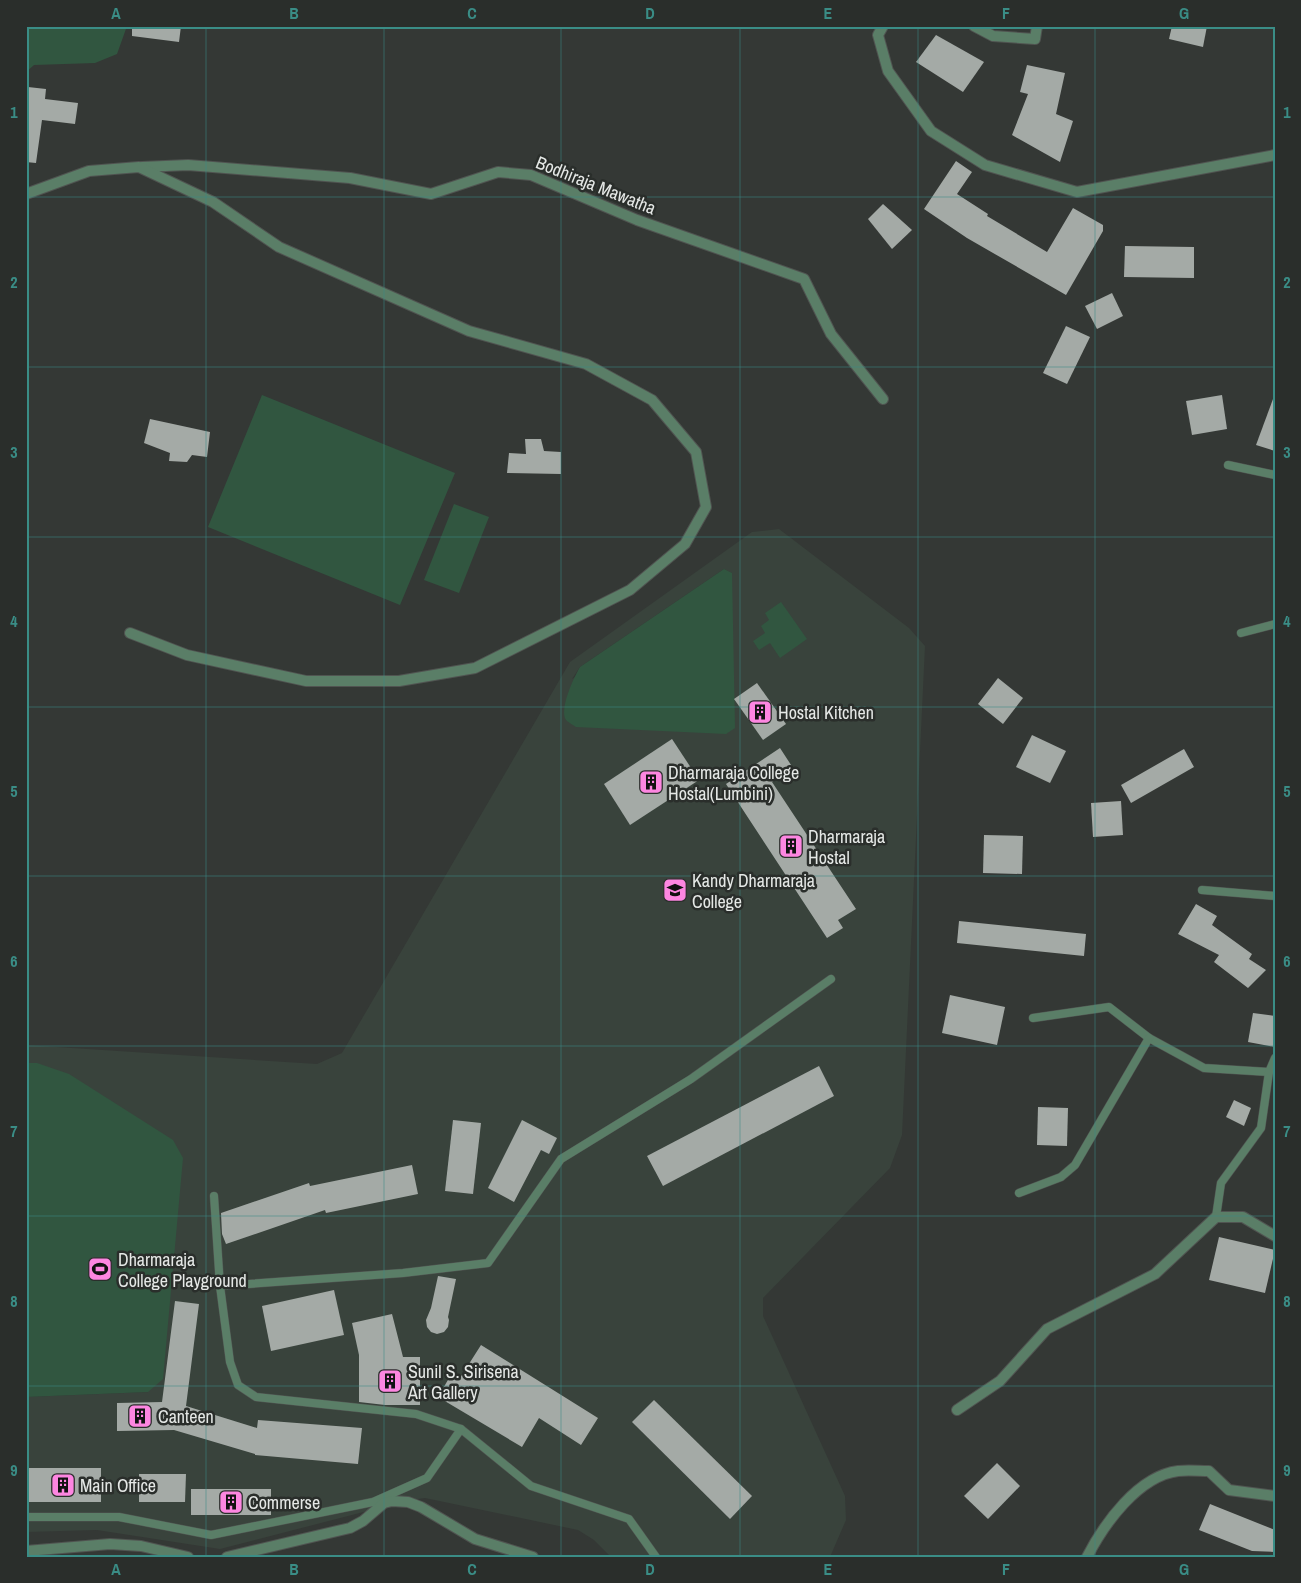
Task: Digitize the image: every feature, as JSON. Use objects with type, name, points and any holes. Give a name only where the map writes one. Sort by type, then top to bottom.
[{"type":"street","points":[[883,26],[878,35],[888,71],[931,131],[984,165],[1077,192],[1275,155]]},
{"type":"street","points":[[974,26],[993,36],[1034,39],[1037,26]]},
{"type":"street","name":"Bodhiraja Mawatha","points":[[26,194],[89,171],[188,165],[350,178],[431,194],[498,172],[531,175],[637,220],[804,279],[831,334],[883,399]]},
{"type":"street","points":[[130,633],[187,655],[306,680],[399,682],[475,668],[630,590],[685,544],[706,507],[696,452],[652,400],[586,364],[469,330],[279,247],[213,202],[139,168]]},
{"type":"street","points":[[957,1410],[1000,1381],[1047,1330],[1155,1274],[1216,1217],[1243,1216],[1275,1236]]},
{"type":"street","points":[[1087,1557],[1099,1534],[1128,1500],[1152,1480],[1177,1471],[1209,1472],[1229,1490],[1275,1496]]},
{"type":"street","points":[[227,1557],[350,1528],[384,1503],[392,1501],[408,1502],[421,1507],[475,1540],[533,1557]]},
{"type":"street","points":[[26,1551],[110,1544],[141,1546],[188,1557]]},
{"type":"lane","points":[[1228,465],[1275,475]]},
{"type":"lane","points":[[1241,633],[1275,624]]},
{"type":"lane","points":[[1202,890],[1275,896]]},
{"type":"lane","points":[[220,1286],[403,1273],[488,1264],[561,1159],[691,1078],[831,979]]},
{"type":"lane","points":[[1033,1018],[1109,1007],[1149,1038],[1204,1068],[1269,1072]]},
{"type":"lane","points":[[1019,1193],[1061,1178],[1075,1165],[1149,1038]]},
{"type":"lane","points":[[1216,1217],[1221,1183],[1261,1128],[1269,1072],[1275,1058]]},
{"type":"lane","points":[[214,1196],[220,1286],[230,1362],[238,1384],[256,1397],[416,1414],[461,1429],[531,1486],[629,1520],[656,1557]]},
{"type":"lane","points":[[26,1516],[119,1517],[211,1535],[221,1533],[373,1502],[427,1478],[461,1429]]},
{"type":"shaded area","name":"Kandy Dharmaraja College","points":[[779,529],[909,628],[925,646],[902,1135],[890,1168],[763,1298],[763,1316],[845,1496],[846,1520],[830,1557],[611,1557],[594,1540],[578,1530],[425,1498],[410,1500],[220,1549],[97,1530],[26,1532],[26,1397],[148,1392],[37,1063],[26,1063],[26,1045],[317,1064],[342,1053],[570,662],[752,532]],"holes":[[[724,569],[732,573],[572,679],[580,667]]]},
{"type":"green space","points":[[26,26],[127,26],[117,54],[95,63],[34,65],[26,72]]},
{"type":"green space","points":[[262,395],[455,473],[400,605],[208,527]]},
{"type":"green space","points":[[454,504],[489,517],[459,593],[424,580]]},
{"type":"green space","points":[[724,569],[732,573],[735,728],[726,734],[576,727],[566,720],[564,708],[571,685],[580,667]]},
{"type":"green space","points":[[781,602],[807,639],[780,658],[770,643],[759,650],[753,641],[765,633],[761,626],[769,620],[765,613]]},
{"type":"green space","name":"Dharmaraja College Playground","points":[[26,1063],[37,1063],[69,1074],[173,1140],[183,1158],[163,1379],[148,1392],[26,1397]]},
{"type":"building","points":[[132,26],[181,26],[179,42],[132,36]]},
{"type":"building","points":[[1172,26],[1207,26],[1203,47],[1169,39]]},
{"type":"building","points":[[936,35],[984,62],[963,92],[916,62]]},
{"type":"building","points":[[1027,65],[1065,73],[1056,114],[1073,121],[1060,162],[1012,135],[1028,94],[1020,92]]},
{"type":"building","points":[[28,87],[46,89],[45,99],[78,103],[75,124],[42,120],[36,163],[26,162],[26,101]]},
{"type":"building","points":[[956,161],[972,172],[957,194],[988,214],[987,216],[1047,252],[1073,208],[1103,225],[1103,231],[1066,295],[967,238],[924,209]]},
{"type":"building","points":[[883,204],[912,230],[892,249],[868,219]]},
{"type":"building","points":[[1125,246],[1194,247],[1194,278],[1124,277]]},
{"type":"building","points":[[1112,293],[1123,316],[1097,329],[1085,306]]},
{"type":"building","points":[[1066,326],[1090,337],[1067,384],[1043,373]]},
{"type":"building","points":[[1222,395],[1227,429],[1192,435],[1186,401]]},
{"type":"building","points":[[1273,399],[1275,400],[1275,451],[1256,445]]},
{"type":"building","points":[[150,419],[210,432],[207,457],[192,455],[187,462],[169,461],[170,453],[144,443]]},
{"type":"building","points":[[525,439],[541,439],[544,451],[561,452],[561,474],[507,473],[509,453],[526,454]]},
{"type":"building","points":[[998,678],[1023,698],[1003,724],[978,704]]},
{"type":"building","name":"Hostal Kitchen","points":[[757,683],[786,724],[763,740],[734,699]]},
{"type":"building","points":[[1032,735],[1066,751],[1050,783],[1016,767]]},
{"type":"building","name":"Dharmaraja College Hostal(Lumbini)","points":[[672,739],[699,780],[630,825],[604,784]]},
{"type":"building","name":"Dharmaraja Hostal","points":[[780,748],[793,768],[772,782],[856,909],[838,920],[843,928],[827,938],[726,784]]},
{"type":"building","points":[[1184,749],[1194,767],[1131,803],[1121,785]]},
{"type":"building","points":[[1121,801],[1123,835],[1093,837],[1091,803]]},
{"type":"building","points":[[984,835],[1023,836],[1022,874],[983,873]]},
{"type":"building","points":[[1196,904],[1217,916],[1212,925],[1252,954],[1249,959],[1266,970],[1248,988],[1214,962],[1219,955],[1178,934]]},
{"type":"building","points":[[959,921],[1086,934],[1084,956],[957,943]]},
{"type":"building","points":[[950,995],[1005,1007],[997,1045],[942,1033]]},
{"type":"building","points":[[1253,1013],[1275,1016],[1275,1047],[1248,1042]]},
{"type":"building","points":[[819,1066],[834,1096],[663,1186],[647,1156]]},
{"type":"building","points":[[1234,1100],[1251,1108],[1244,1126],[1226,1117]]},
{"type":"building","points":[[1038,1107],[1068,1108],[1067,1146],[1037,1145]]},
{"type":"building","points":[[453,1120],[481,1123],[473,1194],[445,1191]]},
{"type":"building","points":[[522,1120],[557,1138],[549,1154],[541,1150],[514,1202],[488,1188]]},
{"type":"building","points":[[412,1165],[418,1194],[326,1213],[325,1210],[226,1244],[222,1234],[221,1213],[309,1183],[310,1186]]},
{"type":"building","points":[[1219,1237],[1275,1250],[1265,1293],[1209,1280]]},
{"type":"building","points":[[438,1276],[456,1279],[448,1317],[448,1327],[444,1332],[437,1334],[431,1332],[427,1327],[426,1320],[431,1308]]},
{"type":"building","points":[[334,1290],[344,1335],[271,1351],[262,1306]]},
{"type":"building","points":[[175,1301],[199,1304],[186,1406],[257,1428],[258,1420],[362,1428],[358,1464],[255,1455],[174,1430],[117,1431],[117,1403],[162,1402]]},
{"type":"building","name":"Sunil S. Sirisena Art Gallery","points":[[392,1314],[403,1357],[420,1357],[420,1405],[385,1405],[359,1402],[359,1355],[352,1323]]},
{"type":"building","points":[[481,1345],[598,1418],[581,1445],[539,1418],[522,1447],[438,1397],[452,1373],[460,1378]]},
{"type":"building","points":[[654,1400],[752,1496],[730,1519],[632,1422]]},
{"type":"building","points":[[997,1463],[1020,1486],[988,1519],[964,1496]]},
{"type":"building","name":"Main Office","points":[[26,1468],[101,1468],[101,1502],[26,1502]]},
{"type":"building","points":[[139,1474],[186,1474],[185,1502],[139,1502]]},
{"type":"building","name":"Commerse","points":[[191,1489],[271,1489],[271,1515],[191,1515]]},
{"type":"building","points":[[1210,1504],[1275,1530],[1275,1552],[1252,1551],[1199,1530]]},
{"type":"place","name":"Hostal Kitchen","points":[[760,712]]},
{"type":"place","name":"Dharmaraja College Hostal(Lumbini)","points":[[651,782]]},
{"type":"place","name":"Dharmaraja Hostal","points":[[791,846]]},
{"type":"place","name":"Kandy Dharmaraja College","points":[[675,890]]},
{"type":"place","name":"Dharmaraja College Playground","points":[[100,1269]]},
{"type":"place","name":"Sunil S. Sirisena Art Gallery","points":[[390,1381]]},
{"type":"place","name":"Canteen","points":[[140,1416]]},
{"type":"place","name":"Main Office","points":[[63,1485]]},
{"type":"place","name":"Commerse","points":[[231,1502]]}]
